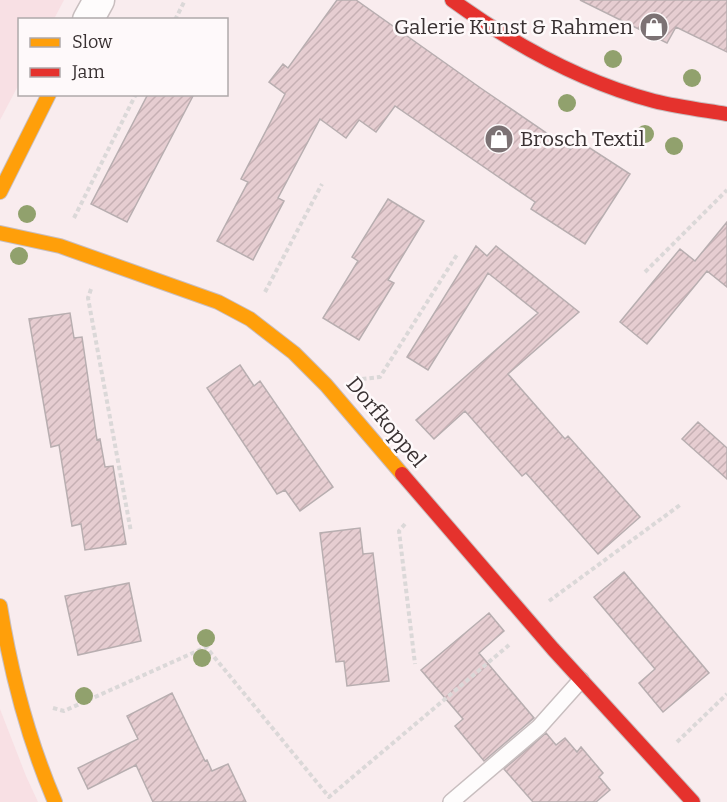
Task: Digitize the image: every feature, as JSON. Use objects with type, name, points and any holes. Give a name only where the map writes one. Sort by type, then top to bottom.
[{"type":"street","points":[[89,18],[99,0]]},
{"type":"street","points":[[452,0],[524,47],[581,76],[648,100],[727,114]]},
{"type":"street","points":[[0,192],[48,96]]},
{"type":"street","name":"Dorfkoppel","points":[[0,233],[60,246],[218,302],[250,319],[294,352],[326,385],[654,763],[693,802]]},
{"type":"street","points":[[0,606],[17,697],[31,740],[56,802]]},
{"type":"lane","points":[[451,802],[539,727],[581,680]]},
{"type":"path","points":[[176,18],[185,0]]},
{"type":"path","points":[[60,246],[135,96]]},
{"type":"path","points":[[250,319],[322,184]]},
{"type":"path","points":[[645,272],[727,190]]},
{"type":"path","points":[[326,385],[380,377],[458,253]]},
{"type":"path","points":[[101,259],[88,298],[131,532]]},
{"type":"path","points":[[414,664],[399,531],[424,500]]},
{"type":"path","points":[[17,697],[64,711],[206,647],[329,797],[530,621],[680,505]]},
{"type":"path","points":[[654,763],[727,694]]},
{"type":"shaded area","points":[[0,0],[64,0],[55,18],[18,18],[18,86],[0,120]]},
{"type":"shaded area","points":[[0,709],[26,776],[38,802],[0,802]]},
{"type":"building","points":[[337,0],[356,0],[570,149],[576,139],[630,174],[585,244],[531,209],[535,202],[395,106],[376,132],[359,120],[346,138],[320,119],[278,198],[284,201],[253,260],[217,241],[248,182],[241,179],[285,94],[269,82],[283,64],[288,68]]},
{"type":"building","points":[[580,0],[727,0],[727,52],[676,27],[667,43]]},
{"type":"building","points":[[147,96],[193,96],[127,222],[91,204]]},
{"type":"building","points":[[388,199],[424,221],[388,280],[394,283],[359,340],[323,318],[358,261],[352,257]]},
{"type":"building","points":[[727,222],[727,287],[707,271],[647,344],[620,322],[680,249],[695,261]]},
{"type":"building","points":[[476,246],[487,256],[496,246],[579,312],[508,374],[565,439],[568,436],[640,517],[598,554],[526,473],[522,476],[465,411],[434,439],[416,420],[538,313],[488,273],[428,370],[407,357]]},
{"type":"building","points":[[70,313],[74,338],[82,337],[97,440],[100,439],[105,467],[113,466],[126,544],[85,550],[81,524],[72,526],[59,445],[51,447],[29,319]]},
{"type":"building","points":[[240,365],[254,386],[260,381],[333,487],[300,511],[285,490],[277,494],[207,388]]},
{"type":"building","points":[[698,422],[727,448],[727,479],[682,439]]},
{"type":"building","points":[[360,528],[363,554],[373,553],[389,681],[347,686],[344,661],[336,662],[320,533]]},
{"type":"building","points":[[624,572],[709,673],[663,712],[639,683],[655,669],[594,597]]},
{"type":"building","points":[[129,583],[141,641],[78,655],[65,596]]},
{"type":"building","points":[[489,613],[504,631],[479,653],[534,718],[484,761],[455,726],[463,719],[421,670]]},
{"type":"building","points":[[172,693],[205,761],[207,760],[212,771],[228,764],[246,802],[153,802],[136,765],[88,789],[78,768],[138,739],[127,716]]},
{"type":"building","points":[[546,733],[556,745],[565,738],[577,752],[581,747],[603,773],[599,777],[610,790],[596,802],[533,802],[504,769]]},
{"type":"traffic: slow","points":[[0,192],[48,96]]},
{"type":"traffic: slow","points":[[0,233],[60,246],[218,302],[250,319],[294,353],[326,385],[402,474]]},
{"type":"traffic: slow","points":[[0,606],[9,656],[22,706],[55,802]]},
{"type":"traffic: jam","points":[[452,0],[523,46],[600,83],[654,101],[727,114]]},
{"type":"traffic: jam","points":[[402,474],[553,649],[693,802]]},
{"type":"place","name":"Galerie Kunst & Rahmen","points":[[654,27]]},
{"type":"place","name":"Brosch Textil","points":[[499,139]]}]
